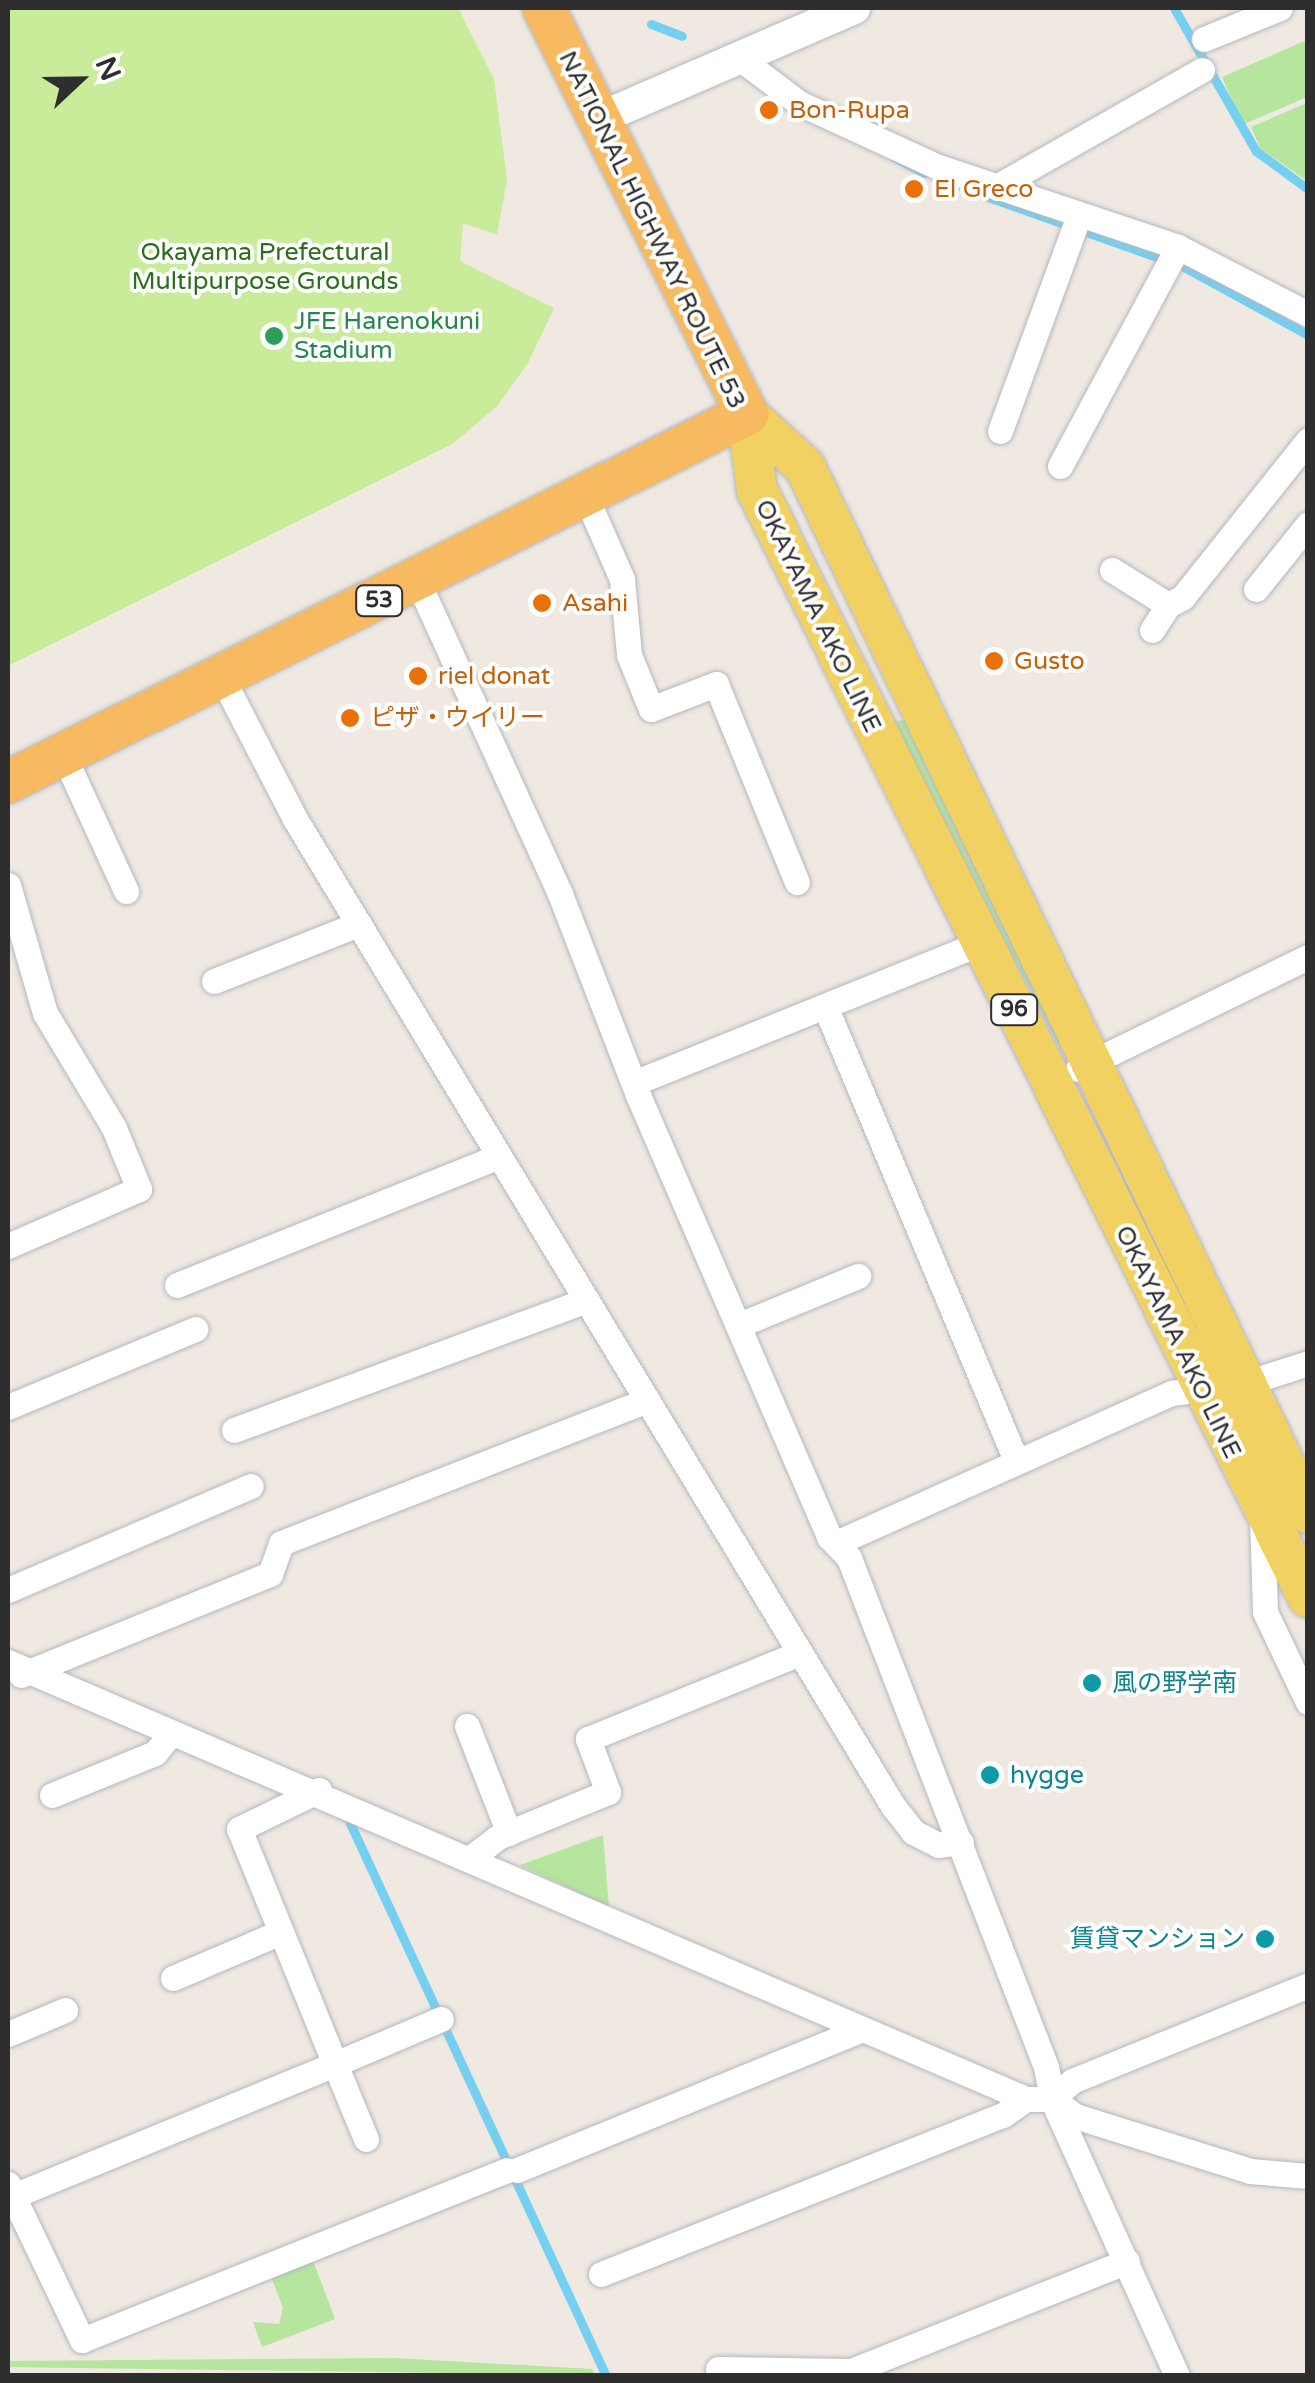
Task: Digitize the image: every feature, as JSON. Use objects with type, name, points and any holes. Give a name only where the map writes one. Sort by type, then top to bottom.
[{"type":"highway","name":"NATIONAL HIGHWAY ROUTE 53","points":[[8,782],[418,582],[747,414],[544,8]]},
{"type":"main road","name":"OKAYAMA AKO LINE","points":[[747,414],[757,490],[1200,1388],[1294,1502]]},
{"type":"main road","name":"OKAYAMA AKO LINE","points":[[747,414],[804,467],[1246,1383],[1294,1502],[1308,1597]]},
{"type":"street","points":[[600,118],[854,8]]},
{"type":"street","points":[[1204,40],[1280,8]]},
{"type":"street","points":[[738,57],[798,103],[1076,223],[1174,257],[1308,314]]},
{"type":"street","points":[[996,187],[1202,70]]},
{"type":"street","points":[[1000,430],[1076,223]]},
{"type":"street","points":[[1060,466],[1174,257]]},
{"type":"street","points":[[1152,630],[1168,605],[1182,598],[1308,440]]},
{"type":"street","points":[[586,497],[622,579],[629,655],[651,709],[716,684],[797,882]]},
{"type":"street","points":[[1256,589],[1308,524]]},
{"type":"street","points":[[1112,570],[1168,605]]},
{"type":"street","points":[[418,582],[506,769],[634,1083],[739,1325],[836,1543],[852,1564],[1046,2066],[1052,2099],[1178,2376]]},
{"type":"street","points":[[222,678],[359,924],[800,1653],[914,1832],[938,1844],[961,1842]]},
{"type":"street","points":[[63,754],[126,891]]},
{"type":"street","points":[[8,885],[45,1013],[114,1128],[139,1188],[8,1246]]},
{"type":"street","points":[[214,981],[359,924]]},
{"type":"street","points":[[634,1083],[980,943]]},
{"type":"street","points":[[1051,1082],[1308,958]]},
{"type":"street","points":[[825,1006],[1016,1461]]},
{"type":"street","points":[[177,1285],[499,1156]]},
{"type":"street","points":[[739,1325],[858,1276]]},
{"type":"street","points":[[234,1430],[587,1300]]},
{"type":"street","points":[[8,1407],[195,1329]]},
{"type":"street","points":[[836,1543],[1172,1393],[1246,1383],[1308,1363]]},
{"type":"street","points":[[15,1671],[270,1574],[281,1542],[647,1400]]},
{"type":"street","points":[[8,1590],[250,1486]]},
{"type":"street","points":[[1294,1502],[1265,1612],[1308,1702]]},
{"type":"street","points":[[469,1858],[509,1832],[608,1792],[588,1739],[800,1653]]},
{"type":"street","points":[[15,1671],[313,1793]]},
{"type":"street","points":[[468,1726],[509,1832]]},
{"type":"street","points":[[52,1795],[156,1752],[171,1733]]},
{"type":"street","points":[[366,2139],[239,1829],[329,1784],[340,1806],[1026,2099],[1052,2099],[1076,2116],[1250,2172],[1308,2176]]},
{"type":"street","points":[[173,1978],[281,1932]]},
{"type":"street","points":[[1052,2099],[1072,2081],[1308,1985]]},
{"type":"street","points":[[8,2034],[65,2010]]},
{"type":"street","points":[[441,2020],[10,2190],[82,2340],[862,2029]]},
{"type":"street","points":[[601,2274],[1003,2115],[1026,2099]]},
{"type":"street","points":[[388,2189],[398,2214]]},
{"type":"street","points":[[718,2369],[850,2371],[1126,2261]]},
{"type":"green space","name":"JFE Harenokuni Stadium","points":[[8,8],[458,8],[494,79],[507,180],[497,235],[463,223],[460,261],[554,308],[528,363],[497,406],[454,443],[8,666]]},
{"type":"green space","points":[[1307,40],[1307,97],[1242,125],[1222,77]]},
{"type":"green space","points":[[1307,103],[1307,181],[1260,148],[1251,127]]},
{"type":"green space","points":[[905,720],[1062,1043],[1060,1048],[891,722]]},
{"type":"green space","points":[[603,1835],[609,1907],[520,1865]]},
{"type":"green space","points":[[312,2258],[335,2319],[262,2347],[253,2322],[279,2324],[283,2308],[270,2274]]},
{"type":"green space","points":[[394,2358],[592,2369],[595,2375],[8,2367],[8,2361]]},
{"type":"waterway","points":[[1174,8],[1256,151],[1308,189]]},
{"type":"waterway","points":[[651,24],[682,36]]},
{"type":"waterway","points":[[894,157],[924,173]]},
{"type":"waterway","points":[[971,191],[1184,267],[1308,335]]},
{"type":"waterway","points":[[349,1821],[606,2376]]},
{"type":"place","name":"Bon-Rupa","points":[[769,110]]},
{"type":"place","name":"El Greco","points":[[914,189]]},
{"type":"place","name":"JFE Harenokuni Stadium","points":[[274,336]]},
{"type":"place","name":"Asahi","points":[[542,603]]},
{"type":"place","name":"Gusto","points":[[994,661]]},
{"type":"place","name":"riel donat","points":[[418,676]]},
{"type":"place","name":"ピザ・ウイリー","points":[[350,718]]},
{"type":"place","name":"風の野学南","points":[[1092,1683]]},
{"type":"place","name":"hygge","points":[[990,1775]]},
{"type":"place","name":"賃貸マンション","points":[[1265,1939]]},
{"type":"park label","name":"Okayama Prefectural Multipurpose Grounds","points":[[265,268]]}]
